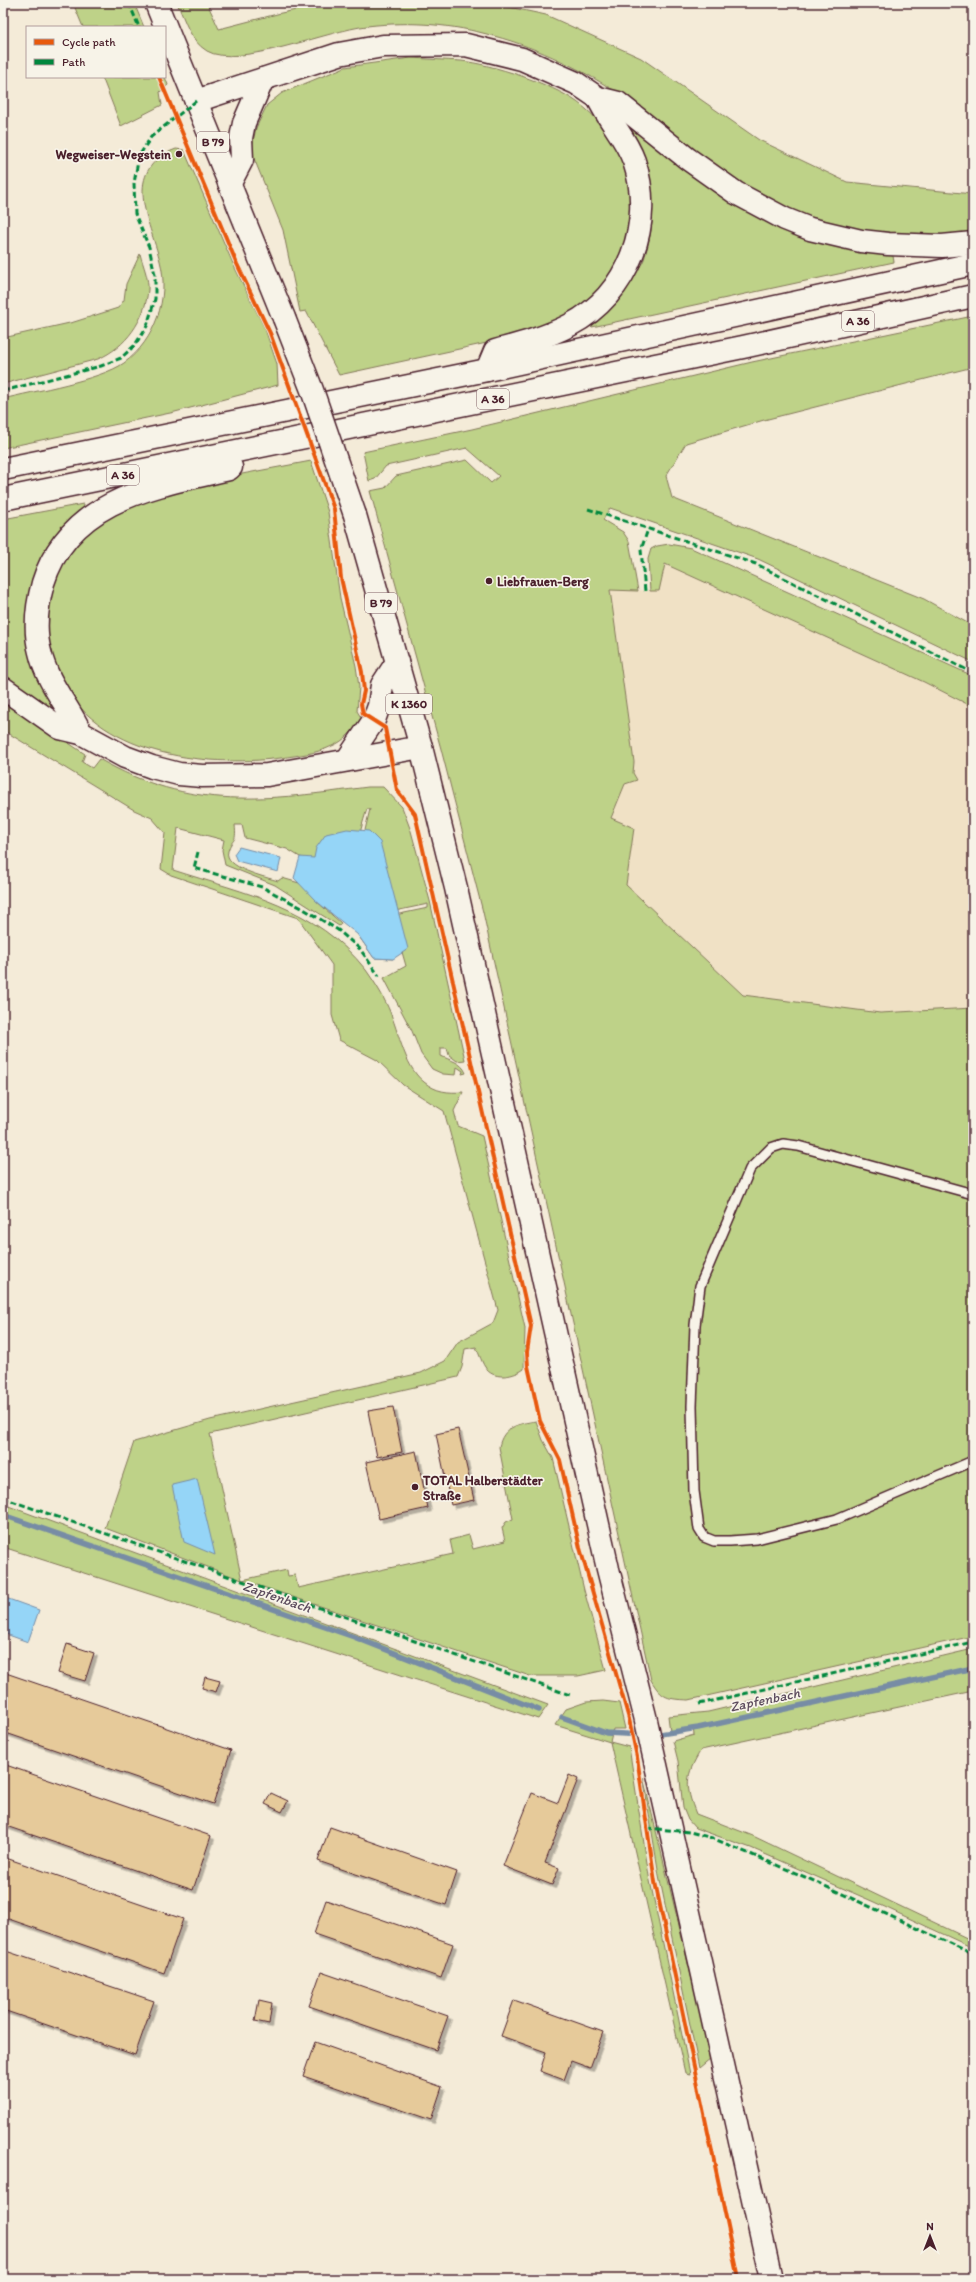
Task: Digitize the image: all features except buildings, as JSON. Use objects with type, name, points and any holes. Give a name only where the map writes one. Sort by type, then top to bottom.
[{"type":"main road","name":"B 79","points":[[156,3],[165,26]]},
{"type":"main road","name":"B 79","points":[[166,28],[230,183],[314,397],[355,515],[397,662]]},
{"type":"main road","points":[[196,101],[339,54],[383,46],[466,45],[492,50],[529,62],[576,83],[598,98],[618,103],[688,159],[736,193],[785,219],[810,229],[861,241],[888,244],[942,246],[973,243]]},
{"type":"main road","points":[[230,183],[242,160],[241,138],[244,123],[263,79]]},
{"type":"main road","points":[[487,370],[495,351],[534,340],[570,325],[586,314],[602,302],[612,290],[629,264],[640,231],[642,198],[639,180],[628,145],[606,115],[598,98]]},
{"type":"main road","name":"A 36","points":[[3,469],[487,370],[973,264]]},
{"type":"main road","name":"A 36","points":[[3,499],[243,452],[743,347],[973,296]]},
{"type":"main road","points":[[81,733],[73,716],[54,690],[40,652],[37,613],[40,594],[52,561],[74,531],[108,505],[141,491],[229,469],[243,452]]},
{"type":"main road","points":[[348,760],[374,720],[379,706],[382,685],[397,662]]},
{"type":"main road","name":"K 1360","points":[[397,662],[421,747],[456,888],[608,1569],[645,1716],[771,2279]]},
{"type":"main road","points":[[3,688],[60,728],[81,733],[125,757],[152,767],[179,774],[202,776],[267,775],[421,747]]},
{"type":"lane","points":[[973,1194],[798,1146],[783,1144],[770,1148],[750,1169],[700,1286],[695,1326],[692,1406],[694,1491],[699,1529],[704,1537],[714,1541],[757,1539],[838,1519],[973,1462]]},
{"type":"shaded area","points":[[665,564],[924,682],[973,707],[973,1008],[880,1013],[743,995],[625,885],[634,829],[611,818],[625,784],[637,780],[633,773],[634,762],[610,589],[659,591]]},
{"type":"green space","points":[[73,3],[134,3],[144,26],[83,26]]},
{"type":"green space","points":[[177,3],[207,3],[219,29],[281,13],[332,3],[490,3],[546,15],[641,58],[759,140],[847,182],[973,194],[973,235],[926,236],[880,234],[857,231],[812,220],[790,211],[745,186],[703,158],[643,111],[592,77],[544,53],[494,36],[447,26],[399,24],[367,26],[261,52],[239,55],[221,55],[207,51],[196,42]]},
{"type":"green space","points":[[411,58],[461,61],[489,66],[553,88],[577,102],[603,126],[620,154],[630,184],[632,214],[625,245],[612,273],[591,299],[561,321],[491,342],[339,375],[306,311],[300,312],[283,230],[251,151],[256,128],[267,105],[282,93],[345,67]]},
{"type":"green space","points":[[102,78],[165,78],[168,85],[160,92],[162,105],[121,126]]},
{"type":"green space","points":[[625,122],[722,197],[780,227],[839,247],[893,256],[894,262],[592,327],[591,323],[624,289],[642,263],[648,245],[651,228],[653,212],[649,181],[640,152]]},
{"type":"green space","points":[[176,149],[184,150],[234,266],[265,329],[277,364],[278,385],[175,412],[3,448],[3,399],[83,380],[113,369],[124,363],[135,354],[152,331],[161,303],[163,275],[146,214],[143,198],[144,183],[148,170],[159,158]]},
{"type":"green space","points":[[140,254],[148,281],[148,290],[143,312],[138,322],[125,340],[108,354],[98,359],[3,384],[3,338],[74,322],[118,308],[124,300],[126,284]]},
{"type":"green space","points":[[973,316],[973,367],[764,420],[686,443],[666,476],[672,498],[924,599],[973,626],[973,662],[758,559],[610,508],[603,520],[623,532],[629,541],[638,591],[610,590],[634,762],[633,773],[637,780],[625,784],[611,818],[634,828],[626,885],[743,995],[880,1013],[973,1008],[973,1636],[689,1700],[666,1697],[659,1691],[651,1680],[483,912],[441,749],[370,491],[385,488],[396,476],[467,460],[491,483],[499,476],[467,448],[386,466],[375,479],[369,481],[363,452],[472,429],[752,362]]},
{"type":"green space","points":[[311,461],[328,512],[340,598],[356,666],[359,687],[357,711],[362,719],[359,723],[345,738],[326,749],[313,753],[250,761],[186,757],[154,750],[124,739],[98,723],[75,702],[58,675],[48,646],[46,626],[50,596],[59,569],[72,547],[90,529],[113,513],[144,500],[206,482]]},
{"type":"green space","points":[[83,504],[85,508],[61,528],[40,561],[30,595],[58,711],[51,714],[3,678],[3,519]]},
{"type":"green space","points":[[669,544],[691,548],[973,676],[973,707],[924,682],[665,564],[659,591],[650,591],[648,559],[651,549],[657,546]]},
{"type":"green space","points":[[3,699],[85,754],[82,762],[92,768],[99,759],[133,776],[166,788],[198,795],[230,798],[263,798],[297,796],[368,787],[383,787],[402,807],[411,831],[430,901],[465,1060],[457,1061],[449,1055],[447,1048],[441,1048],[441,1056],[462,1066],[466,1073],[462,1074],[463,1071],[457,1067],[456,1075],[443,1074],[432,1069],[421,1054],[412,1031],[384,978],[406,966],[400,945],[395,936],[389,935],[385,924],[395,915],[428,908],[428,904],[395,911],[383,920],[372,896],[363,888],[359,856],[370,809],[367,809],[357,848],[356,866],[359,886],[340,878],[325,875],[324,867],[319,862],[300,857],[287,849],[245,838],[242,825],[235,825],[235,838],[228,851],[228,857],[238,867],[278,881],[282,878],[313,887],[327,879],[340,880],[362,891],[376,908],[388,937],[386,943],[388,952],[393,959],[374,958],[346,918],[320,896],[315,900],[341,923],[339,926],[275,885],[225,865],[222,850],[224,840],[178,828],[173,870],[253,895],[278,905],[325,931],[346,948],[366,970],[374,982],[386,1003],[406,1056],[417,1075],[424,1082],[438,1090],[447,1092],[463,1092],[454,1111],[458,1126],[482,1136],[525,1328],[524,1369],[516,1374],[506,1376],[495,1375],[487,1370],[476,1347],[465,1349],[462,1367],[458,1377],[210,1434],[242,1580],[105,1528],[134,1442],[210,1420],[421,1373],[445,1361],[458,1342],[493,1323],[498,1310],[444,1111],[403,1085],[377,1060],[339,1040],[332,1015],[332,965],[298,918],[171,875],[161,869],[165,833],[152,818],[134,810],[3,730]]},
{"type":"green space","points":[[536,1421],[543,1440],[553,1458],[584,1590],[606,1670],[578,1676],[530,1676],[242,1580],[287,1570],[288,1576],[295,1575],[298,1588],[453,1554],[450,1540],[469,1535],[473,1549],[505,1541],[502,1528],[506,1522],[513,1519],[499,1447],[501,1440],[507,1431],[517,1425]]},
{"type":"green space","points":[[3,1504],[548,1705],[538,1719],[3,1547]]},
{"type":"green space","points":[[973,1649],[973,1691],[701,1750],[689,1774],[688,1781],[690,1796],[696,1814],[753,1836],[973,1941],[973,1948],[874,1902],[751,1848],[695,1828],[688,1820],[683,1808],[678,1761],[673,1741],[694,1735],[693,1727],[670,1732],[668,1716],[708,1712]]},
{"type":"green space","points":[[603,1701],[619,1703],[625,1729],[613,1729],[610,1742],[555,1725],[566,1709],[586,1702]]},
{"type":"green space","points":[[610,1742],[629,1747],[649,1876],[690,2074],[685,2073]]},
{"type":"green space","points":[[643,1777],[711,2058],[699,2068],[659,1875]]},
{"type":"water","points":[[347,829],[369,831],[380,842],[408,949],[393,959],[374,958],[358,935],[315,900],[294,878],[300,857],[314,858],[316,848],[326,834]]},
{"type":"water","points":[[239,847],[281,858],[278,872],[237,861],[234,854]]},
{"type":"water","points":[[197,1479],[215,1555],[184,1542],[172,1485]]},
{"type":"water","points":[[3,1597],[39,1610],[28,1642],[3,1633]]},
{"type":"waterway","name":"Zapfenbach","points":[[3,1515],[354,1637],[539,1710]]},
{"type":"waterway","name":"Zapfenbach","points":[[654,1735],[698,1728],[973,1668]]},
{"type":"waterway","name":"Zapfenbach","points":[[562,1717],[606,1733],[644,1735]]},
{"type":"marked path","points":[[129,3],[139,26]]},
{"type":"marked path","points":[[3,391],[101,366],[121,358],[135,345],[147,326],[155,299],[155,275],[149,247],[135,214],[134,183],[139,156],[151,137],[196,101]]},
{"type":"marked path","points":[[588,509],[756,564],[973,673]]},
{"type":"marked path","points":[[645,591],[641,550],[648,529]]},
{"type":"marked path","points":[[198,852],[194,868],[262,887],[302,908],[338,930],[360,949],[379,976]]},
{"type":"marked path","points":[[3,1498],[570,1695]]},
{"type":"marked path","points":[[699,1704],[973,1642]]},
{"type":"marked path","points":[[647,1828],[690,1832],[712,1838],[805,1877],[973,1954]]},
{"type":"cycle path","points":[[159,78],[237,264],[270,333],[334,509],[341,578],[362,672],[364,691],[361,704],[363,714],[385,728],[397,790],[415,814],[531,1326],[527,1352],[528,1366],[540,1421],[560,1460],[580,1548],[629,1719],[637,1757],[655,1882],[739,2279]]},
{"type":"place","name":"Wegweiser-Wegstein","points":[[179,154]]},
{"type":"place","name":"Liebfrauen-Berg","points":[[489,581]]},
{"type":"place","name":"TOTAL Halberstädter Straße","points":[[415,1487]]}]
